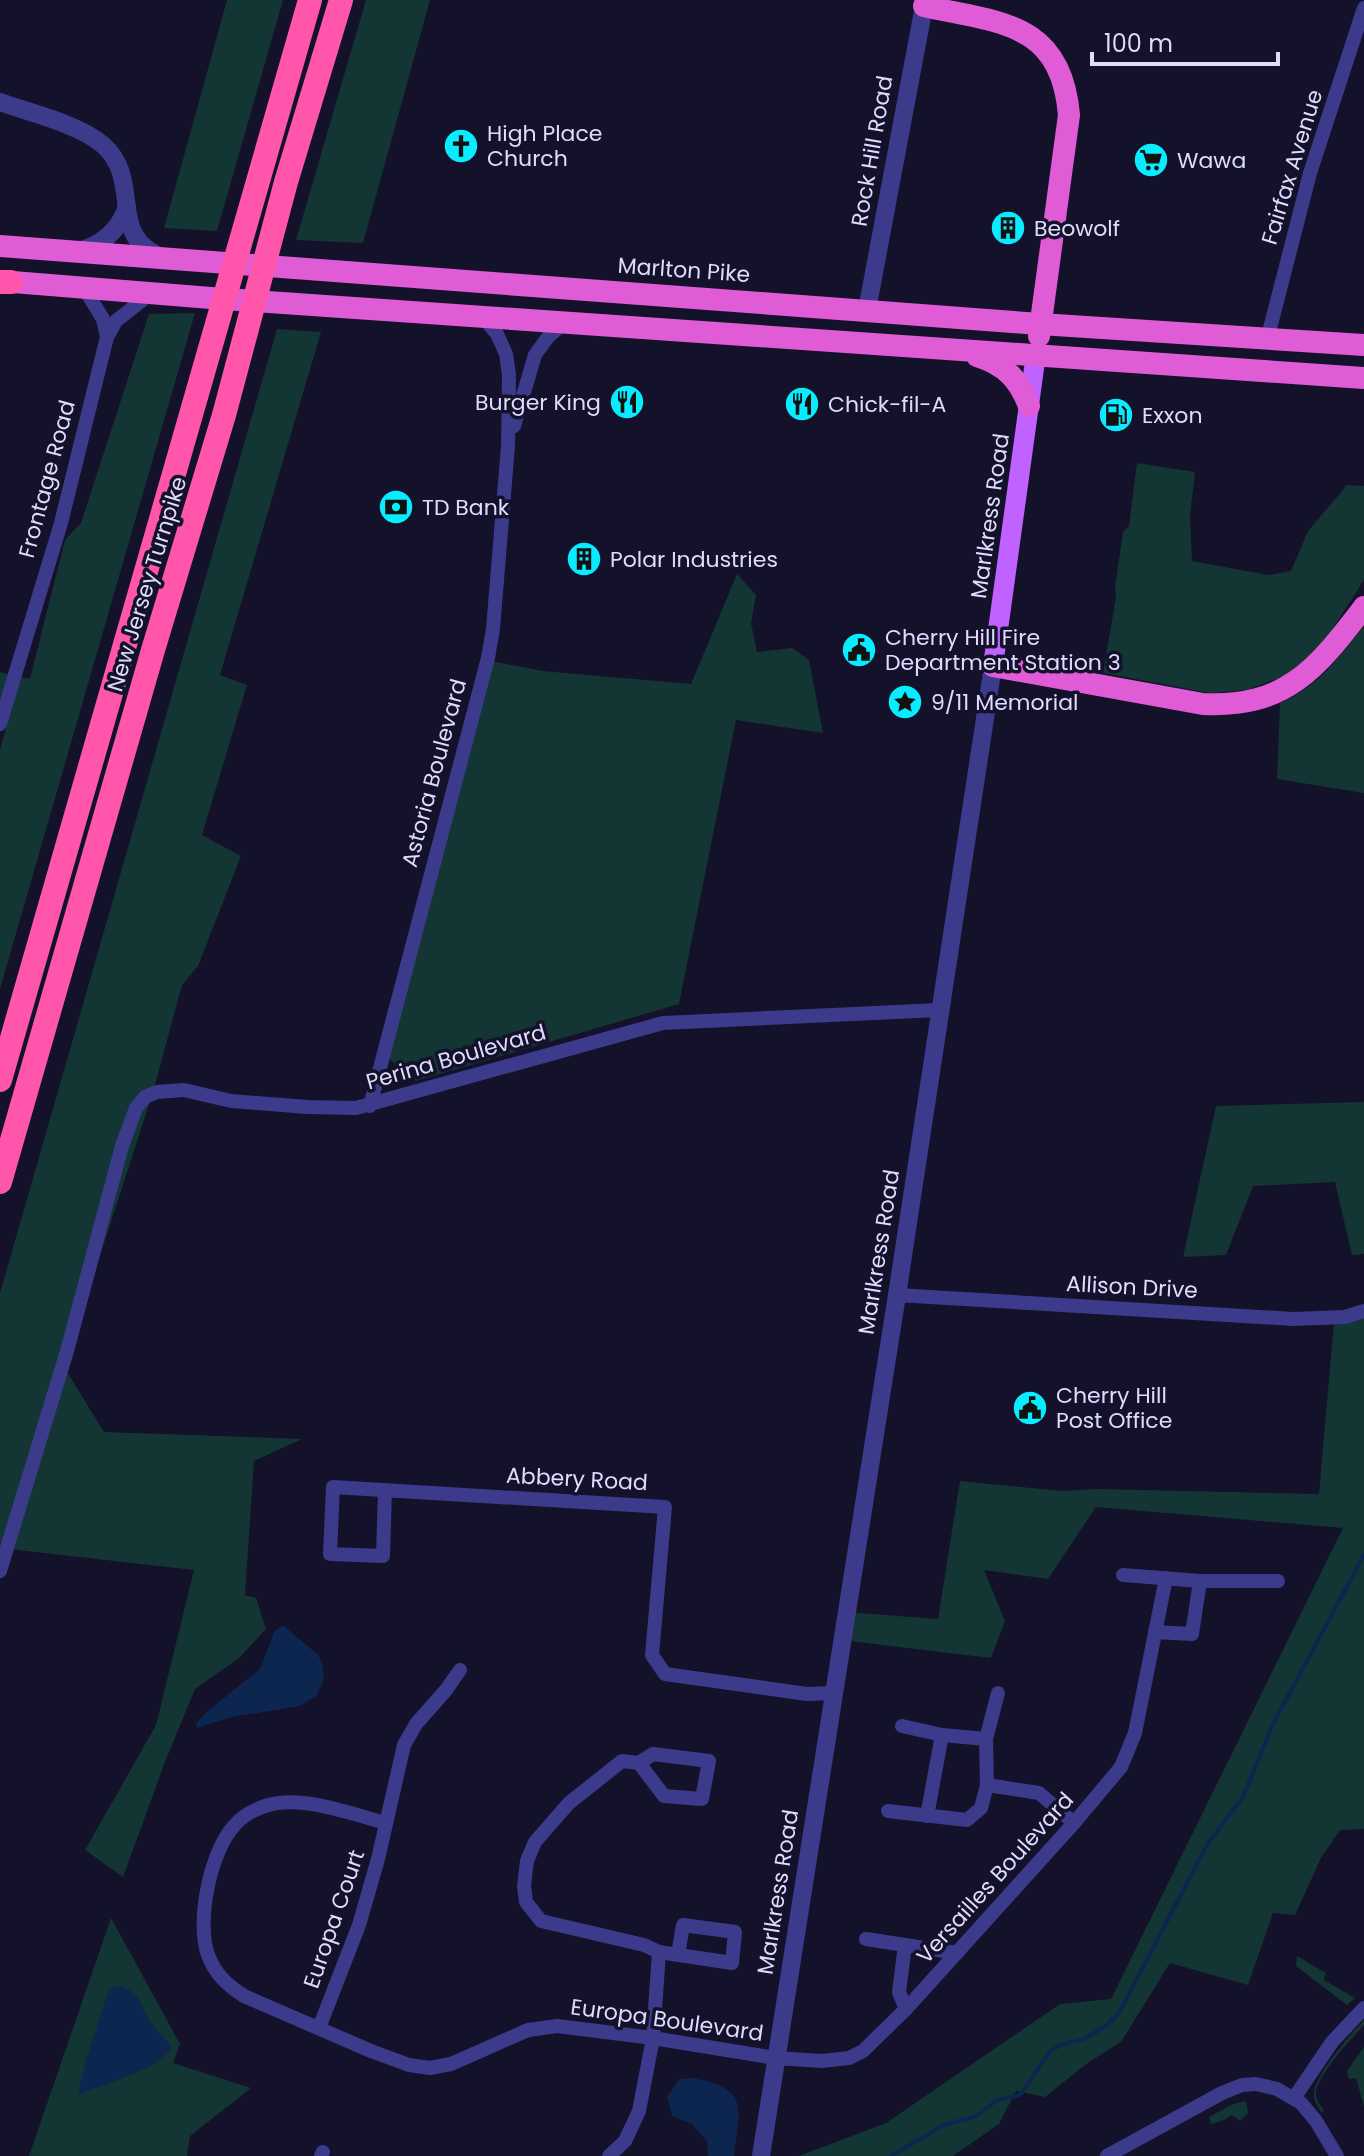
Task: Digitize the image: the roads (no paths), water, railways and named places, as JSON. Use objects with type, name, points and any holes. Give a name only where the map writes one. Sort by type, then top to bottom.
[{"type":"highway","name":"New Jersey Turnpike","points":[[0,1080],[310,0]]},
{"type":"highway","name":"New Jersey Turnpike","points":[[0,1182],[224,415],[286,182],[341,0]]},
{"type":"highway","points":[[924,3],[1014,26],[1033,37],[1048,51],[1067,90],[1069,115],[1036,354]]},
{"type":"highway","name":"Marlton Pike","points":[[0,246],[1040,324],[1364,345]]},
{"type":"highway","points":[[4,282],[1364,378]]},
{"type":"highway","points":[[957,349],[991,361],[1010,372],[1023,389],[1029,406]]},
{"type":"highway","points":[[993,666],[1203,704],[1233,705],[1280,691],[1306,675],[1329,653],[1364,607]]},
{"type":"main road","name":"Marlkress Road","points":[[993,666],[1036,354]]},
{"type":"street","name":"Rock Hill Road","points":[[867,310],[924,3]]},
{"type":"street","name":"Fairfax Avenue","points":[[1267,340],[1310,173],[1364,8]]},
{"type":"street","points":[[0,102],[88,134],[104,145],[121,170],[127,188],[129,224],[137,240],[150,252],[166,259]]},
{"type":"street","points":[[68,251],[89,248],[103,240],[118,226],[127,207]]},
{"type":"street","points":[[84,288],[103,319],[107,337]]},
{"type":"street","name":"Frontage Road","points":[[0,724],[61,523],[107,337],[116,321],[151,293]]},
{"type":"street","name":"Astoria Boulevard","points":[[370,1106],[493,629],[508,446],[509,375],[506,354],[497,334],[483,317]]},
{"type":"street","name":"Astoria Boulevard","points":[[508,446],[535,355],[548,337],[565,322]]},
{"type":"street","name":"Marlkress Road","points":[[761,2156],[993,666]]},
{"type":"street","name":"Perina Boulevard","points":[[0,1571],[67,1351],[122,1146],[136,1108],[145,1097],[157,1092],[184,1090],[231,1101],[307,1107],[370,1106],[663,1023],[939,1010]]},
{"type":"street","name":"Allison Drive","points":[[897,1295],[1293,1319],[1345,1317],[1364,1311]]},
{"type":"street","name":"Abbery Road","points":[[385,1490],[383,1556],[330,1554],[333,1487],[385,1490],[665,1507],[652,1655],[665,1674],[807,1694],[834,1693]]},
{"type":"street","points":[[1123,1575],[1200,1581],[1278,1581]]},
{"type":"street","name":"Versailles Boulevard","points":[[775,2058],[822,2061],[849,2058],[863,2051],[957,1953],[1121,1767],[1130,1750],[1166,1578]]},
{"type":"street","points":[[1155,1632],[1192,1634],[1200,1581]]},
{"type":"street","name":"Europa Court","points":[[319,2028],[359,1925],[404,1745],[416,1724],[460,1670]]},
{"type":"street","points":[[888,1811],[967,1820],[981,1808],[987,1785],[986,1739],[998,1693]]},
{"type":"street","points":[[902,1726],[942,1735],[986,1739]]},
{"type":"street","points":[[927,1816],[942,1735]]},
{"type":"street","points":[[639,1763],[664,1796],[702,1799],[709,1761],[653,1754],[639,1763],[622,1761],[569,1803],[535,1842],[527,1861],[526,1902],[541,1921],[678,1955]]},
{"type":"street","points":[[987,1785],[1039,1793],[1074,1823]]},
{"type":"street","name":"Europa Court","points":[[371,2051],[244,1996],[226,1984],[216,1971],[204,1941],[202,1920],[218,1857],[231,1828],[244,1816],[266,1806],[284,1803],[311,1805],[386,1823]]},
{"type":"street","points":[[866,1939],[957,1953]]},
{"type":"street","points":[[905,1945],[899,1992],[906,2009]]},
{"type":"street","points":[[609,2156],[625,2141],[634,2126],[653,2038],[659,1952]]},
{"type":"street","points":[[1294,2098],[1332,2042],[1364,2008]]},
{"type":"street","name":"Europa Boulevard","points":[[371,2051],[409,2065],[430,2068],[451,2064],[528,2030],[557,2026],[775,2058]]},
{"type":"street","points":[[1107,2156],[1242,2085],[1272,2087],[1294,2098],[1310,2112],[1337,2156]]},
{"type":"water","points":[[284,1626],[322,1662],[324,1680],[316,1696],[299,1706],[232,1717],[197,1728],[196,1724],[203,1715],[260,1669],[275,1630]]},
{"type":"water","points":[[115,1986],[124,1987],[135,1995],[154,2027],[172,2048],[142,2070],[78,2095],[109,1990]]},
{"type":"water","points":[[692,2078],[724,2088],[737,2102],[739,2112],[734,2156],[708,2156],[707,2141],[692,2124],[672,2116],[667,2097],[680,2079]]},
{"type":"waterway","points":[[891,2156],[944,2125],[977,2116],[997,2100],[1020,2095],[1050,2051],[1086,2038],[1119,2013],[1208,1843],[1243,1797],[1273,1724],[1364,1555]]},
{"type":"place","name":"High Place Church","points":[[461,146]]},
{"type":"place","name":"Wawa","points":[[1151,160]]},
{"type":"place","name":"Beowolf","points":[[1008,228]]},
{"type":"place","name":"Burger King","points":[[627,402]]},
{"type":"place","name":"Chick-fil-A","points":[[802,404]]},
{"type":"place","name":"Exxon","points":[[1116,415]]},
{"type":"place","name":"TD Bank","points":[[396,507]]},
{"type":"place","name":"Polar Industries","points":[[584,559]]},
{"type":"place","name":"Cherry Hill Fire Department Station 3","points":[[859,650]]},
{"type":"place","name":"9/11 Memorial","points":[[905,702]]},
{"type":"place","name":"Cherry Hill Post Office","points":[[1030,1408]]}]
